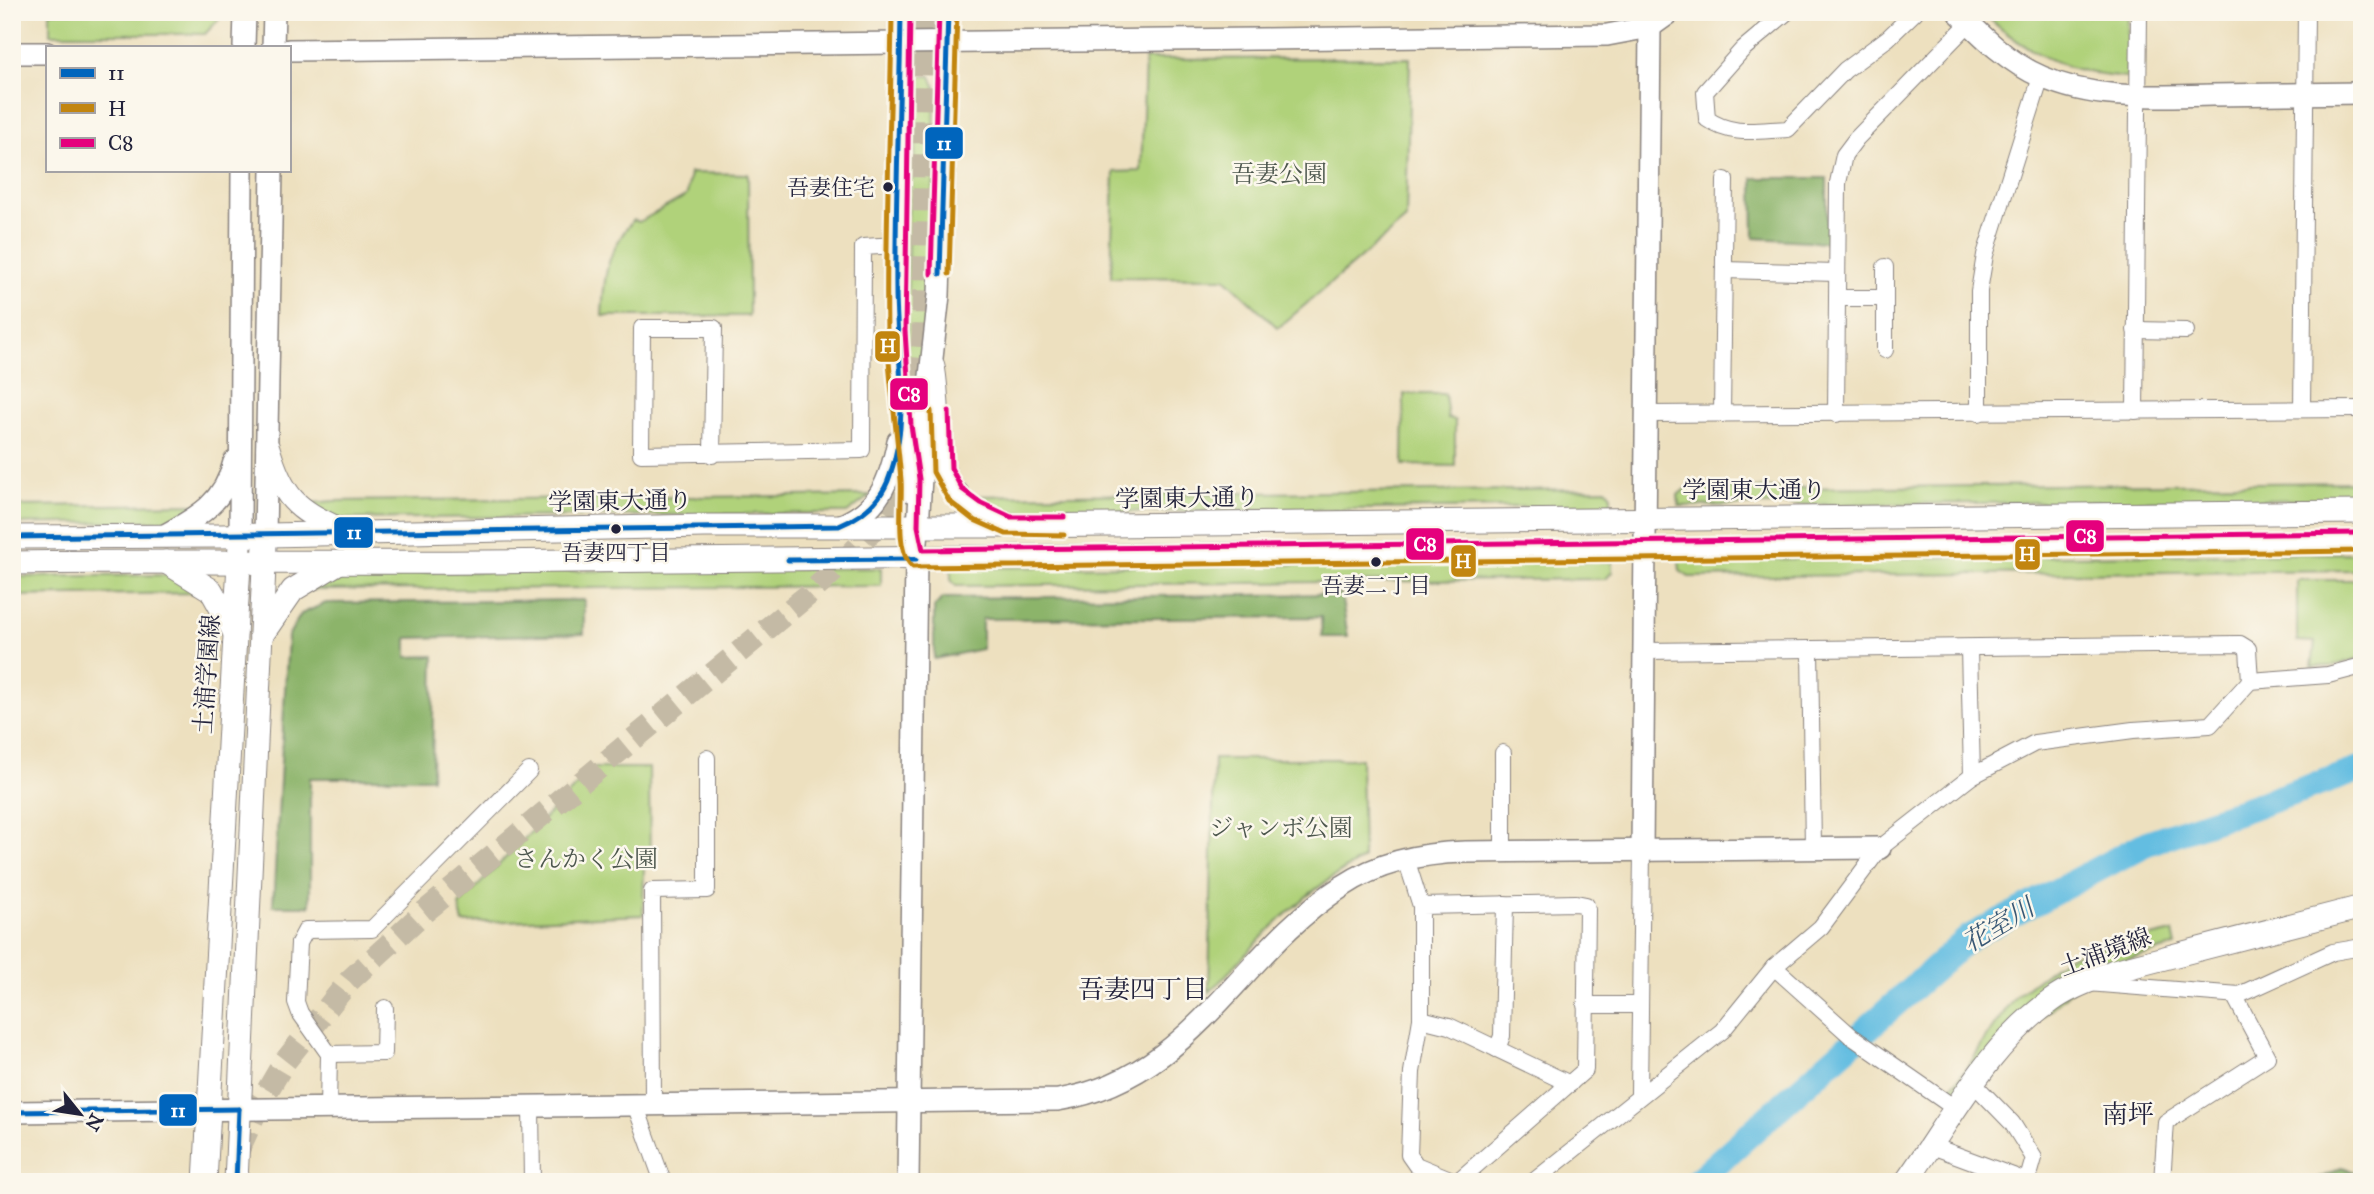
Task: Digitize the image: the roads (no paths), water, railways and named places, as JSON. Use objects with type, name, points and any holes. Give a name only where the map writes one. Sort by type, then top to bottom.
[{"type":"main road","points":[[933,366],[939,404],[942,470],[955,495],[988,517],[1009,526]]},
{"type":"main road","points":[[268,447],[280,483],[296,505],[318,520],[352,533]]},
{"type":"main road","name":"学園東大通り","points":[[12,537],[1647,517],[2362,512]]},
{"type":"main road","name":"土浦学園線","points":[[236,1182],[265,535]]},
{"type":"main road","name":"土浦学園線","points":[[205,1182],[226,773],[237,637],[240,536]]},
{"type":"main road","points":[[12,563],[916,559],[1117,554],[1646,552],[2362,542]]},
{"type":"main road","points":[[163,561],[211,590],[237,637]]},
{"type":"main road","points":[[261,636],[293,590],[341,562]]},
{"type":"main road","name":"土浦境線","points":[[1906,1182],[1974,1084],[2035,1013],[2085,983],[2115,971],[2362,907]]},
{"type":"street","points":[[244,46],[245,12]]},
{"type":"street","points":[[273,46],[274,12]]},
{"type":"street","points":[[901,12],[896,331],[902,426],[915,527],[916,559],[908,1182]]},
{"type":"street","points":[[915,527],[939,295],[948,12]]},
{"type":"street","points":[[290,50],[1607,35],[1650,27],[1671,12]]},
{"type":"street","points":[[1787,12],[1743,49],[1705,92],[1707,119],[1717,127],[1730,132],[1788,129],[1845,70],[1888,38],[1915,12]]},
{"type":"street","points":[[2135,411],[2139,12]]},
{"type":"street","points":[[2302,410],[2306,12]]},
{"type":"street","points":[[1836,414],[1838,183],[1844,155],[1969,16],[2002,53],[2041,77],[2093,93],[2138,96],[2362,93]]},
{"type":"street","points":[[1639,1094],[1650,27]]},
{"type":"street","points":[[12,53],[46,53]]},
{"type":"street","points":[[1979,413],[1981,273],[2041,77]]},
{"type":"street","name":"土浦学園線","points":[[240,536],[238,439],[242,172]]},
{"type":"street","name":"土浦学園線","points":[[265,535],[272,172]]},
{"type":"street","points":[[1722,414],[1725,180]]},
{"type":"street","points":[[712,455],[714,328],[642,328],[640,454],[712,455],[862,450],[863,247],[897,245]]},
{"type":"street","points":[[1885,267],[1885,350]]},
{"type":"street","points":[[1724,270],[1837,273]]},
{"type":"street","points":[[1837,299],[1885,298]]},
{"type":"street","points":[[2135,330],[2186,331]]},
{"type":"street","points":[[1648,414],[2362,409]]},
{"type":"street","points":[[839,527],[856,520],[880,498],[891,476],[902,426]]},
{"type":"street","points":[[165,536],[201,515],[223,493],[230,480],[238,439]]},
{"type":"street","points":[[1644,651],[2240,644],[2248,649],[2250,681]]},
{"type":"street","points":[[1969,648],[1972,776]]},
{"type":"street","points":[[1810,650],[1813,848]]},
{"type":"street","points":[[1533,1182],[1639,1094],[1722,1031],[1773,967],[1821,927],[1880,848],[1972,776],[2035,743],[2133,730],[2210,725],[2250,681],[2328,675],[2362,666]]},
{"type":"street","points":[[1503,752],[1503,852]]},
{"type":"street","points":[[663,1182],[644,1106],[652,891],[707,890],[707,758]]},
{"type":"street","points":[[328,1109],[329,1054],[300,1013],[296,1002],[299,943],[306,930],[372,929],[529,771]]},
{"type":"street","points":[[12,1112],[1058,1100],[1085,1096],[1119,1082],[1171,1051],[1296,923],[1325,899],[1356,878],[1406,859],[1450,852],[1880,848]]},
{"type":"street","points":[[1406,859],[1421,906],[1421,1019],[1412,1072],[1409,1155],[1416,1165],[1460,1181],[1581,1076],[1586,1067],[1586,905],[1421,906]]},
{"type":"street","points":[[1497,1049],[1503,1036],[1505,904]]},
{"type":"street","points":[[2085,983],[2234,995],[2333,951],[2362,947]]},
{"type":"street","points":[[1773,967],[1857,1040],[1956,1109]]},
{"type":"street","points":[[2162,1182],[2166,1122],[2267,1057],[2234,995]]},
{"type":"street","points":[[1585,1005],[1640,1005]]},
{"type":"street","points":[[329,1054],[384,1053],[385,1009]]},
{"type":"street","points":[[1421,1019],[1449,1026],[1570,1084]]},
{"type":"street","points":[[1932,1146],[2028,1180],[2034,1158],[2012,1123],[1974,1084]]},
{"type":"street","points":[[531,1106],[532,1182]]},
{"type":"waterway","name":"花室川","points":[[1696,1182],[1970,937],[2147,843],[2362,769]]},
{"type":"tunnel","points":[[238,1151],[259,1105],[283,1064],[349,981],[422,914],[808,595],[863,541],[892,500],[901,478],[913,431],[923,334],[926,12]]},
{"type":"place","name":"吾妻住宅","points":[[888,187]]},
{"type":"place","name":"吾妻四丁目","points":[[616,529]]},
{"type":"place","name":"吾妻二丁目","points":[[1376,562]]},
{"type":"district","name":"吾妻四丁目","points":[[1143,989]]},
{"type":"district","name":"南坪","points":[[2128,1114]]},
{"type":"park label","name":"吾妻公園","points":[[1279,174]]},
{"type":"park label","name":"ジャンボ公園","points":[[1281,828]]},
{"type":"park label","name":"さんかく公園","points":[[586,859]]}]
